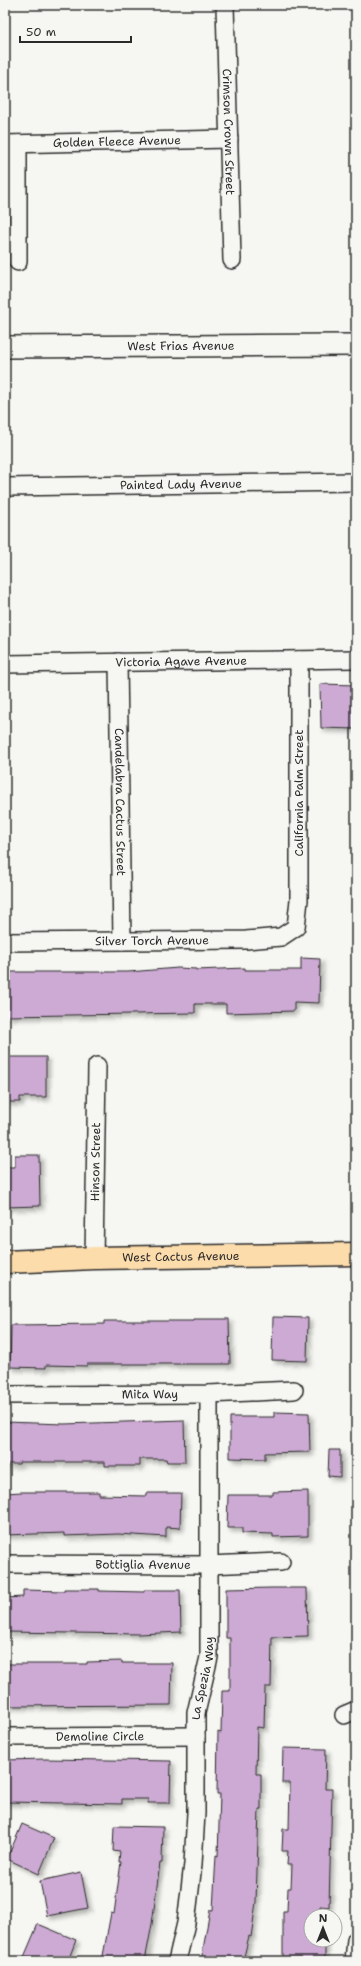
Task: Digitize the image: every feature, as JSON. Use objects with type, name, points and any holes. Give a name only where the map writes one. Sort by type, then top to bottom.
[{"type":"main road","name":"West Cactus Avenue","points":[[5,1262],[94,1258],[356,1254]]},
{"type":"street","name":"Crimson Crown Street","points":[[225,5],[232,260]]},
{"type":"street","name":"Golden Fleece Avenue","points":[[12,144],[229,139]]},
{"type":"street","points":[[12,144],[18,262]]},
{"type":"street","name":"West Frias Avenue","points":[[5,348],[356,345]]},
{"type":"street","name":"Painted Lady Avenue","points":[[5,487],[356,482]]},
{"type":"street","name":"Victoria Agave Avenue","points":[[5,664],[356,659]]},
{"type":"street","name":"California Palm Street","points":[[296,927],[299,900],[299,660]]},
{"type":"street","name":"Candelabra Cactus Street","points":[[118,662],[122,941]]},
{"type":"street","name":"Silver Torch Avenue","points":[[5,942],[246,940],[282,937],[296,927]]},
{"type":"street","name":"Hinson Street","points":[[94,1258],[97,1066]]},
{"type":"street","name":"Mita Way","points":[[5,1395],[209,1394],[294,1390]]},
{"type":"street","name":"La Spezia Way","points":[[177,1961],[186,1923],[194,1864],[196,1813],[196,1713],[208,1657],[209,1394]]},
{"type":"street","name":"Bottiglia Avenue","points":[[5,1564],[208,1565],[281,1562]]},
{"type":"street","name":"Demoline Circle","points":[[5,1737],[196,1736]]},
{"type":"street","points":[[354,1961],[356,1940]]},
{"type":"building","points":[[320,684],[356,685],[356,729],[321,728]]},
{"type":"building","points":[[301,958],[320,959],[319,1003],[294,1002],[294,1011],[226,1013],[226,1004],[195,1004],[195,1013],[7,1016],[6,972],[128,972],[178,968],[196,970],[245,968],[245,970],[301,970]]},
{"type":"building","points":[[5,1057],[46,1057],[46,1097],[20,1097],[20,1102],[5,1102]]},
{"type":"building","points":[[15,1155],[39,1155],[40,1206],[5,1207],[5,1167],[15,1167]]},
{"type":"building","points":[[273,1317],[308,1318],[307,1361],[272,1360]]},
{"type":"building","points":[[194,1319],[229,1319],[230,1364],[87,1364],[87,1366],[46,1365],[46,1368],[10,1367],[11,1325],[104,1324],[104,1321],[194,1321]]},
{"type":"building","points":[[274,1412],[309,1413],[310,1452],[265,1453],[265,1459],[230,1458],[230,1417],[274,1417]]},
{"type":"building","points":[[184,1420],[185,1462],[167,1462],[166,1459],[140,1459],[140,1466],[105,1466],[105,1462],[19,1462],[19,1464],[5,1464],[5,1422],[64,1424]]},
{"type":"building","points":[[329,1450],[340,1450],[340,1477],[328,1476]]},
{"type":"building","points":[[308,1491],[308,1536],[273,1537],[273,1534],[242,1533],[242,1528],[227,1528],[228,1495],[273,1495],[273,1492]]},
{"type":"building","points":[[99,1492],[99,1495],[146,1496],[146,1493],[181,1493],[180,1528],[166,1527],[166,1537],[118,1534],[64,1536],[64,1533],[5,1535],[5,1493]]},
{"type":"building","points":[[307,1588],[308,1636],[272,1637],[271,1687],[265,1687],[264,1728],[257,1727],[256,1774],[261,1774],[261,1809],[259,1809],[256,1902],[251,1937],[249,1936],[243,1961],[201,1961],[210,1910],[213,1910],[216,1855],[218,1856],[220,1794],[217,1794],[218,1732],[221,1733],[222,1691],[230,1691],[230,1638],[226,1638],[226,1589]]},
{"type":"building","points":[[64,1589],[99,1589],[99,1591],[144,1592],[144,1590],[180,1590],[181,1632],[139,1634],[5,1632],[5,1598],[23,1597],[23,1590],[64,1591]]},
{"type":"building","points":[[122,1661],[122,1663],[172,1663],[171,1705],[5,1706],[5,1664],[87,1664],[87,1662]]},
{"type":"building","points":[[283,1748],[326,1749],[325,1789],[332,1789],[329,1907],[320,1906],[320,1908],[303,1908],[303,1948],[325,1948],[325,1961],[283,1961],[283,1911],[287,1911],[288,1888],[291,1888],[292,1865],[287,1865],[288,1851],[282,1851],[283,1829],[289,1829],[290,1783],[282,1783]]},
{"type":"building","points":[[46,1759],[171,1761],[170,1803],[148,1803],[148,1799],[122,1799],[122,1804],[5,1802],[5,1760]]},
{"type":"building","points":[[22,1824],[54,1838],[39,1874],[7,1859]]},
{"type":"building","points":[[114,1826],[163,1827],[162,1863],[160,1863],[152,1924],[145,1961],[102,1961],[111,1913],[114,1914],[121,1862],[119,1862],[120,1852],[113,1851]]},
{"type":"building","points":[[81,1872],[88,1908],[47,1916],[40,1881]]},
{"type":"building","points":[[38,1924],[76,1940],[68,1961],[36,1961],[24,1957]]}]
